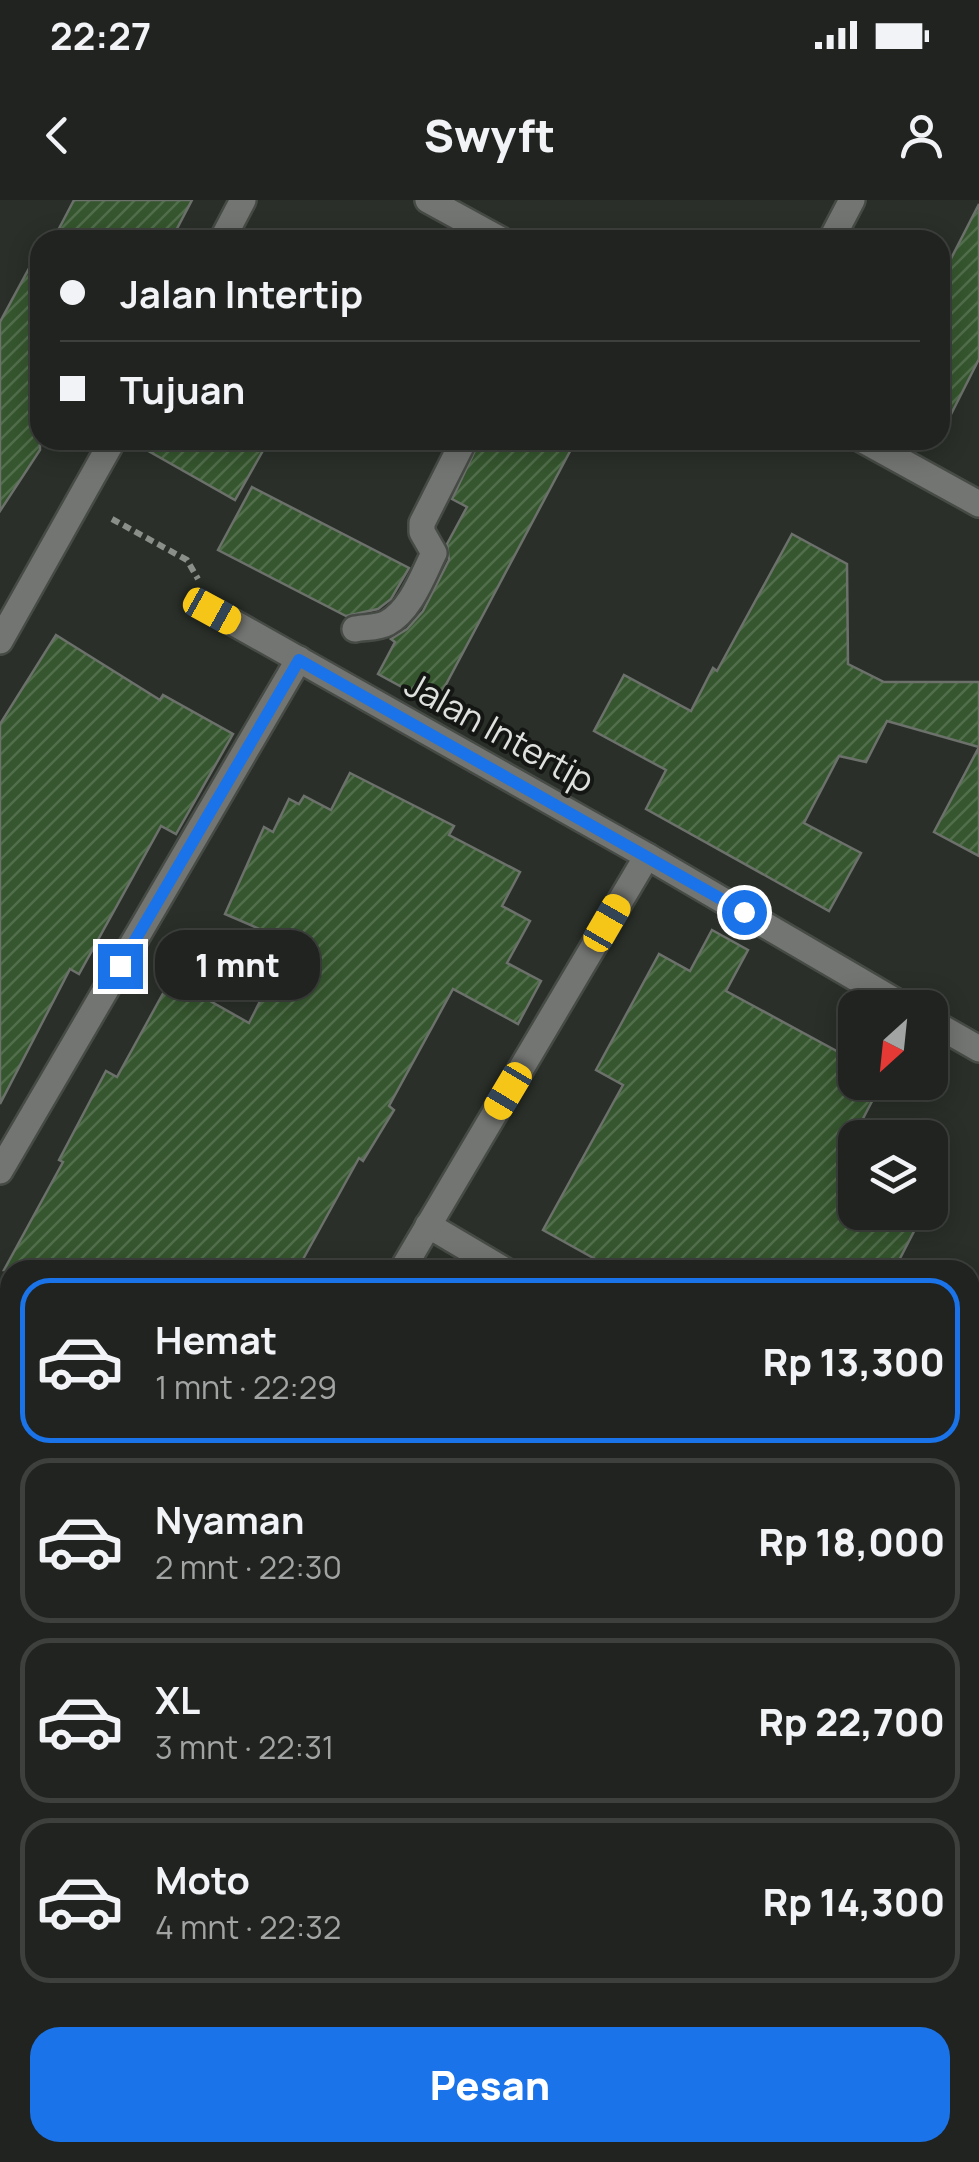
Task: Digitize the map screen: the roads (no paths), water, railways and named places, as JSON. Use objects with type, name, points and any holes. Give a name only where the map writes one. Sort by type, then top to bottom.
[{"type":"street","points":[[228,230],[244,200]]},
{"type":"street","points":[[428,200],[483,230]]},
{"type":"street","points":[[836,230],[852,200]]},
{"type":"street","points":[[0,641],[108,450]]},
{"type":"street","points":[[354,628],[384,625],[414,593],[434,553],[422,532],[422,523],[459,450]]},
{"type":"street","points":[[882,450],[979,504]]},
{"type":"street","name":"Jalan Intertip","points":[[212,611],[876,990]]},
{"type":"street","points":[[0,1171],[299,660]]},
{"type":"street","points":[[408,1260],[647,856]]},
{"type":"street","points":[[948,1032],[979,1050]]},
{"type":"street","points":[[428,1225],[487,1260]]}]
